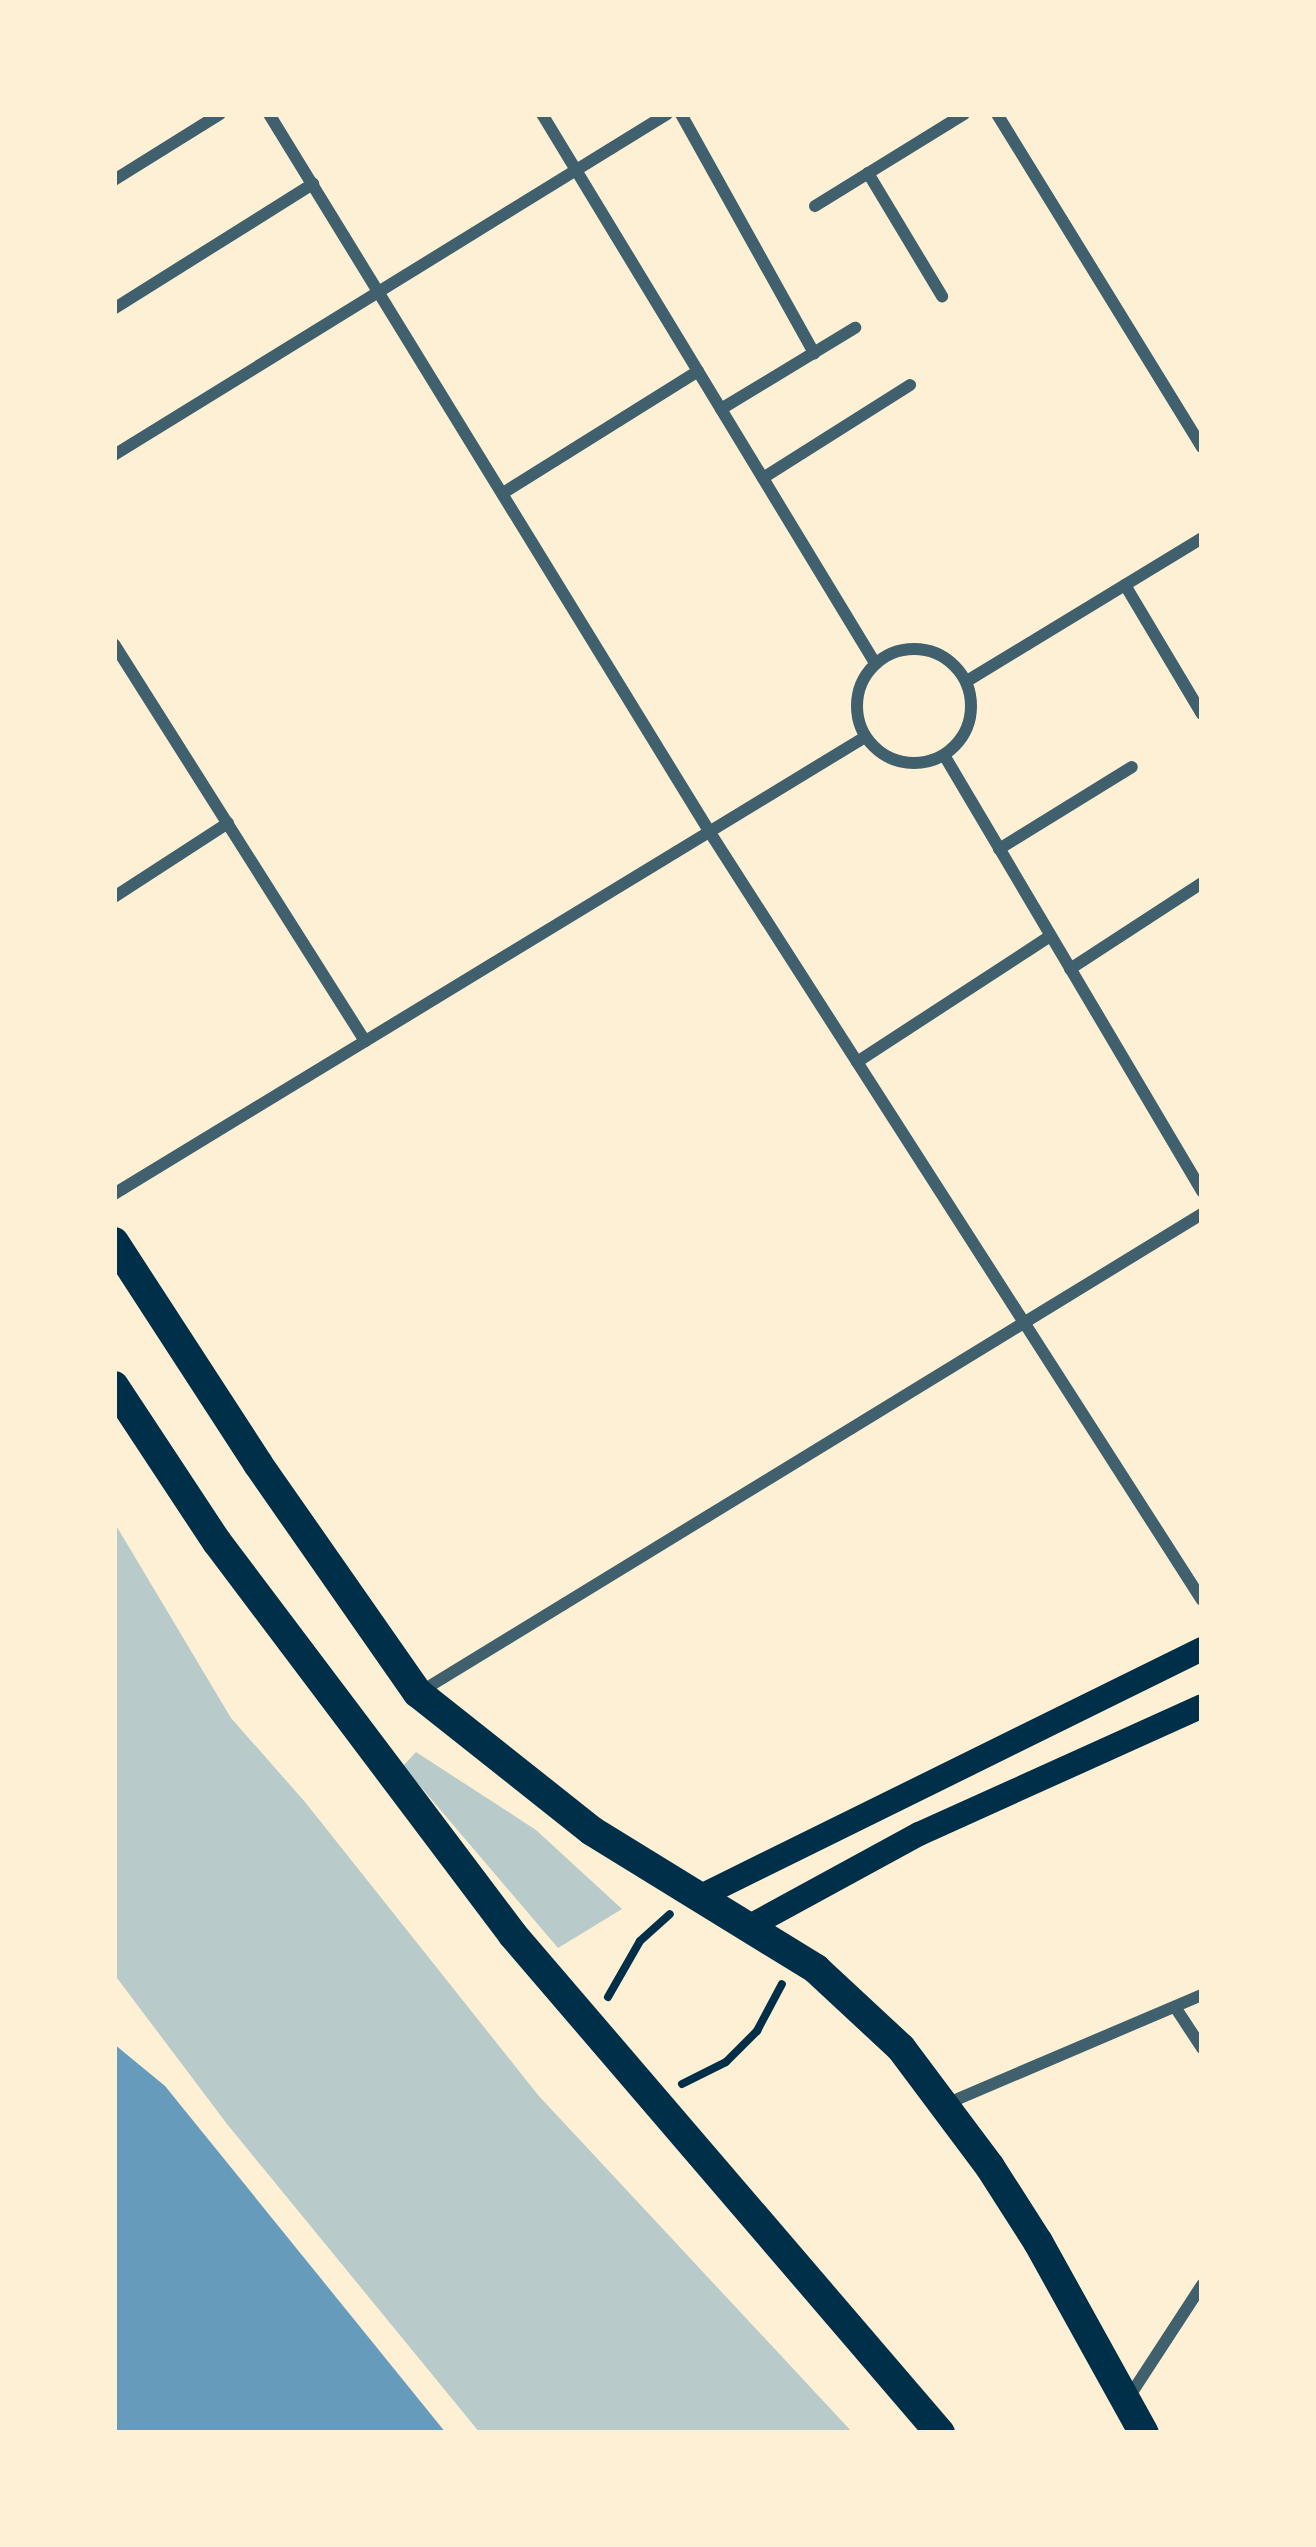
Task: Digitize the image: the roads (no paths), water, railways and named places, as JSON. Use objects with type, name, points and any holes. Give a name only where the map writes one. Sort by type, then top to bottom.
[{"type":"main road","points":[[116,1252],[418,1693],[592,1831],[792,1953],[860,2006],[945,2105],[1038,2242],[1144,2433]]},
{"type":"main road","points":[[114,1387],[217,1542],[378,1762],[598,2040],[940,2433]]},
{"type":"main road","points":[[697,1898],[1202,1649]]},
{"type":"main road","points":[[750,1926],[920,1834],[1202,1706]]},
{"type":"street","points":[[114,180],[220,114]]},
{"type":"street","points":[[269,114],[709,832],[1202,1600]]},
{"type":"street","points":[[542,114],[875,663]]},
{"type":"street","points":[[116,448],[668,114]]},
{"type":"street","points":[[680,114],[814,352]]},
{"type":"street","points":[[814,206],[964,114]]},
{"type":"street","points":[[998,114],[1202,447]]},
{"type":"street","points":[[868,173],[942,296]]},
{"type":"street","points":[[116,308],[313,184]]},
{"type":"street","points":[[721,410],[855,328]]},
{"type":"street","points":[[503,494],[698,371]]},
{"type":"street","points":[[763,478],[910,386]]},
{"type":"street","points":[[967,681],[1202,538]]},
{"type":"street","points":[[1125,585],[1202,714]]},
{"type":"street","points":[[114,644],[365,1041]]},
{"type":"street","points":[[925,649],[950,660],[967,681],[969,722],[960,742],[944,755],[923,763],[901,762],[880,753],[865,736],[856,698],[875,663],[898,650],[925,649]]},
{"type":"street","points":[[114,1194],[865,736]]},
{"type":"street","points":[[944,755],[1202,1191]]},
{"type":"street","points":[[999,849],[1132,767]]},
{"type":"street","points":[[114,897],[227,823]]},
{"type":"street","points":[[1070,968],[1202,884]]},
{"type":"street","points":[[857,1062],[1051,936]]},
{"type":"street","points":[[418,1693],[1202,1214]]},
{"type":"street","points":[[945,2105],[1202,1995]]},
{"type":"street","points":[[1175,2007],[1202,2048]]},
{"type":"street","points":[[1128,2398],[1202,2285]]},
{"type":"water","points":[[114,2044],[165,2086],[446,2433],[114,2433]]}]
